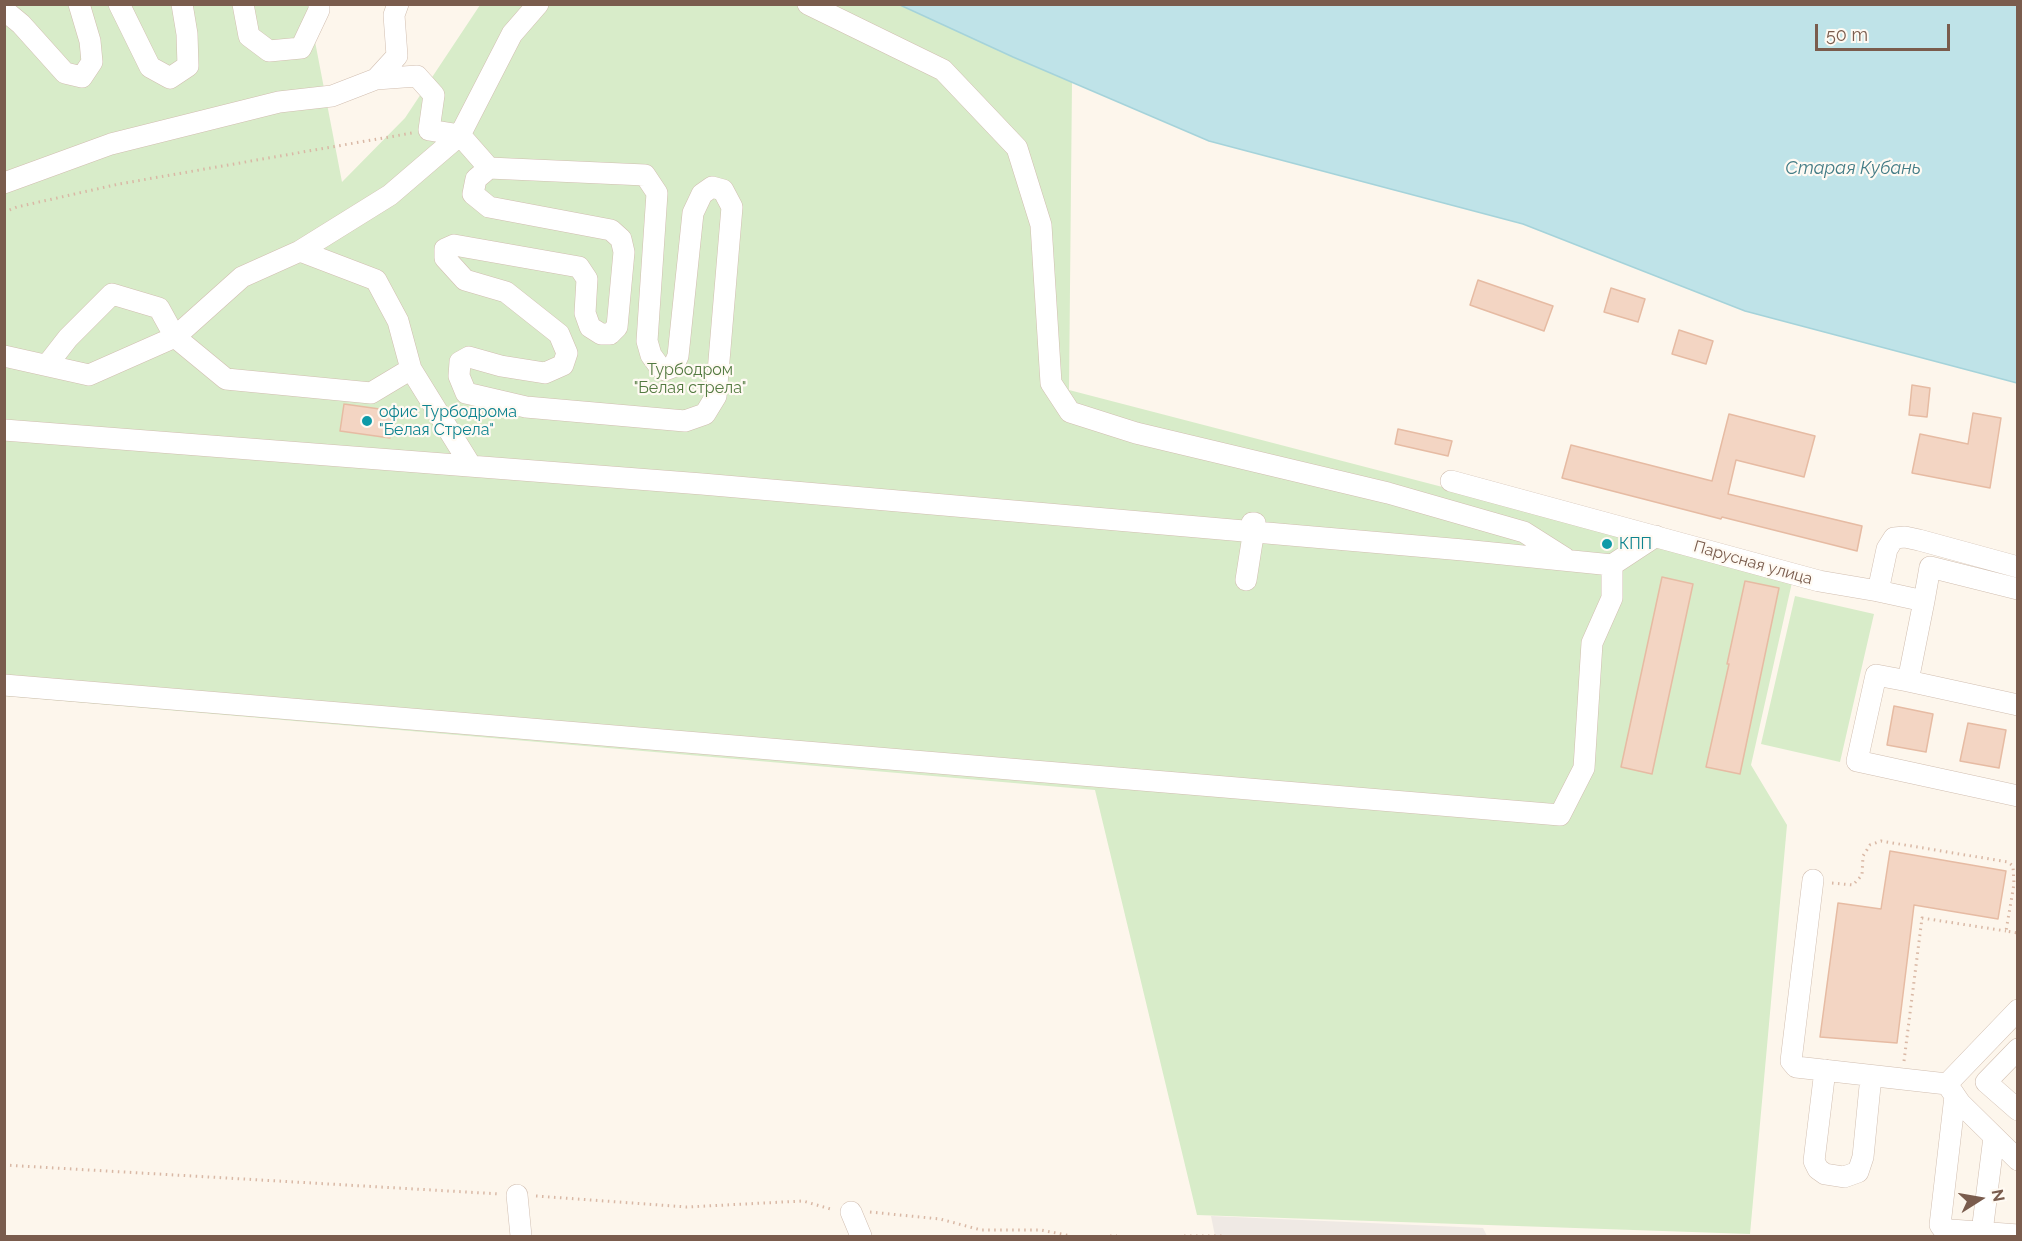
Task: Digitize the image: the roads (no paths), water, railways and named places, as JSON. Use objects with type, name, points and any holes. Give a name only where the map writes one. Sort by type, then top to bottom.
[{"type":"street","points":[[4,10],[21,24],[65,73],[82,77],[92,62],[90,41],[79,4]]},
{"type":"street","points":[[119,4],[150,67],[170,78],[188,66],[187,34],[182,4]]},
{"type":"street","points":[[243,4],[249,36],[269,51],[301,48],[319,4]]},
{"type":"street","points":[[376,79],[397,56],[394,15],[398,4]]},
{"type":"street","points":[[4,356],[89,375],[176,337],[242,277],[300,251],[390,195],[460,135],[512,34],[538,4]]},
{"type":"street","points":[[808,4],[943,70],[1017,148],[1041,225],[1052,383],[1070,412],[1136,433],[1388,493],[1524,532],[1568,560]]},
{"type":"street","points":[[4,183],[111,144],[279,102],[332,96],[376,79],[417,76],[434,95],[429,130],[460,135],[489,168],[645,175],[657,193],[647,342],[651,355],[665,370],[674,366],[678,356],[693,213],[702,194],[712,187],[723,189],[732,207],[716,396],[705,414],[685,421],[537,408],[466,393],[459,376],[460,362],[469,357],[501,366],[545,373],[563,365],[567,353],[559,334],[506,292],[465,280],[445,258],[445,249],[454,244],[579,267],[587,279],[585,313],[590,327],[601,334],[610,334],[617,327],[624,252],[621,239],[611,230],[489,207],[473,194],[476,179],[489,168]]},
{"type":"street","points":[[300,251],[376,280],[398,321],[411,369],[471,466]]},
{"type":"street","points":[[46,365],[68,338],[112,294],[159,308],[176,337],[226,379],[371,393],[411,369]]},
{"type":"street","points":[[4,430],[725,486],[1612,565],[1656,536]]},
{"type":"street","name":"Парусная улица","points":[[1451,481],[1819,581],[1924,601]]},
{"type":"street","points":[[1246,580],[1253,532]]},
{"type":"street","points":[[1878,591],[1887,549],[1894,538],[1905,537],[2018,567]]},
{"type":"street","points":[[4,685],[1560,815],[1584,768],[1592,644],[1612,598],[1612,565]]},
{"type":"street","points":[[1908,681],[1930,567],[2018,589]]},
{"type":"street","points":[[2018,705],[1876,675],[1857,761],[2018,796]]},
{"type":"street","points":[[1813,880],[1791,1061],[1796,1067],[1902,1079],[1951,1090],[1960,1103],[2018,1160]]},
{"type":"street","points":[[2018,1011],[1951,1090],[1940,1225],[1951,1230],[2018,1235]]},
{"type":"street","points":[[2018,1049],[1986,1082],[2018,1110]]},
{"type":"street","points":[[1825,1071],[1814,1161],[1818,1169],[1826,1174],[1844,1177],[1858,1172],[1863,1157],[1871,1076]]},
{"type":"street","points":[[1982,1232],[1994,1137]]},
{"type":"street","points":[[517,1195],[521,1236]]},
{"type":"street","points":[[851,1212],[861,1236]]},
{"type":"water","name":"Старая Кубань","points":[[900,5],[2017,5],[2017,383],[1745,311],[1523,224],[1209,141],[1013,57]]},
{"type":"place","name":"офис Турбодрома \"Белая Стрела\"","points":[[367,421]]},
{"type":"place","name":"КПП","points":[[1607,544]]},
{"type":"park label","name":"Турбодром \"Белая стрела\"","points":[[690,379]]}]
